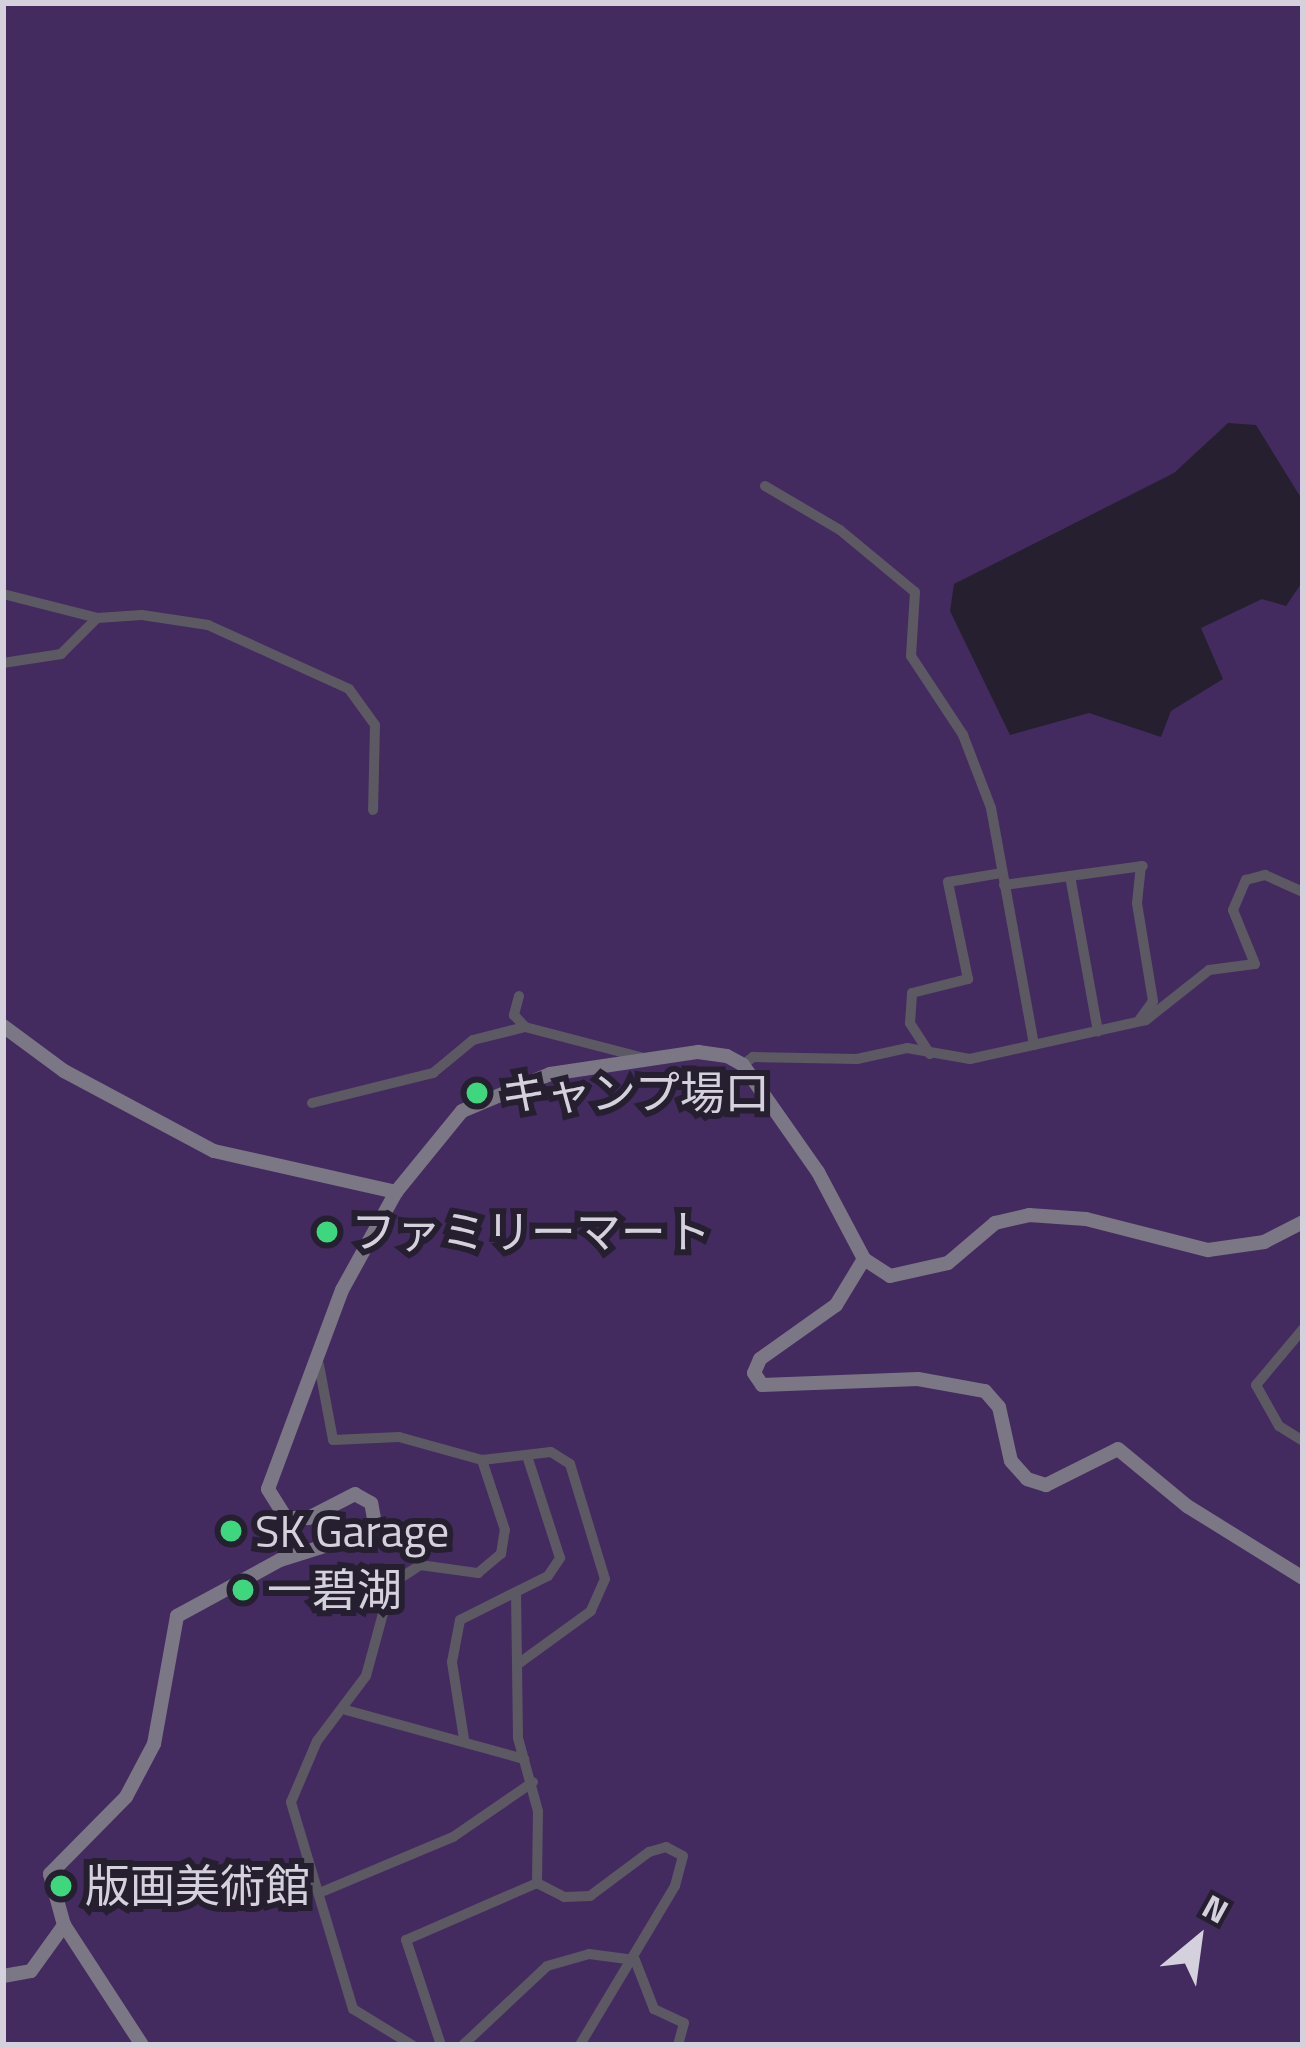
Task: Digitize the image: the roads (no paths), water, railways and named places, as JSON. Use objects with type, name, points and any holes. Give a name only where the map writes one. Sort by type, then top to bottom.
[{"type":"street","points":[[765,486],[840,530],[915,592],[911,656],[963,735],[991,808],[1034,1045]]},
{"type":"street","points":[[3,594],[97,618],[142,614],[208,625],[349,689],[375,725],[373,810]]},
{"type":"street","points":[[3,663],[61,654],[97,618]]},
{"type":"street","points":[[930,1054],[910,1023],[913,993],[968,980],[948,882],[1070,876],[1145,866],[1137,904],[1153,1001],[1138,1022]]},
{"type":"street","points":[[743,1065],[753,1057],[857,1058],[907,1048],[970,1059],[1138,1022],[1209,970],[1255,964],[1233,910],[1246,880],[1264,874],[1303,892]]},
{"type":"street","points":[[1070,876],[1098,1031]]},
{"type":"street","points":[[519,996],[514,1015],[525,1027],[647,1059]]},
{"type":"street","points":[[3,1026],[64,1071],[214,1151],[396,1192]]},
{"type":"street","points":[[311,1102],[433,1073],[473,1040],[525,1034],[525,1027]]},
{"type":"street","points":[[142,2045],[64,1925],[50,1874],[126,1797],[154,1744],[177,1616],[280,1560],[376,1529],[371,1503],[355,1494],[308,1518],[286,1518],[272,1504],[274,1467],[319,1365],[342,1290],[396,1192],[462,1111],[550,1074],[698,1052],[743,1065],[818,1172],[864,1258],[906,1277],[948,1263],[995,1223],[1029,1215],[1086,1219],[1208,1250],[1252,1245],[1303,1222]]},
{"type":"street","points":[[864,1258],[836,1306],[760,1359],[754,1373],[762,1385],[918,1379],[985,1390],[999,1407],[1010,1461],[1027,1479],[1046,1485],[1118,1449],[1187,1506],[1303,1578]]},
{"type":"street","points":[[1303,1329],[1256,1384],[1279,1426],[1303,1441]]},
{"type":"street","points":[[319,1365],[333,1440],[399,1437],[482,1460],[528,1459],[551,1452],[570,1464],[605,1580],[591,1611],[518,1664]]},
{"type":"street","points":[[464,1739],[454,1702],[454,1634],[476,1608],[548,1576],[560,1558],[528,1459]]},
{"type":"street","points":[[412,2045],[353,2009],[324,1891],[291,1802],[317,1741],[346,1710],[366,1676],[391,1584],[419,1565],[478,1573],[501,1554],[505,1530],[482,1460]]},
{"type":"street","points":[[516,1593],[524,1759],[533,1782],[537,1883]]},
{"type":"street","points":[[346,1710],[407,1732],[464,1739],[524,1759]]},
{"type":"street","points":[[324,1891],[453,1837],[533,1782]]},
{"type":"street","points":[[537,1883],[564,1897],[590,1896],[649,1852],[677,1850],[675,1886],[635,1960],[580,2045]]},
{"type":"street","points":[[441,2045],[406,1940],[537,1883]]},
{"type":"street","points":[[3,1976],[31,1971],[64,1925]]},
{"type":"street","points":[[463,2045],[547,1966],[589,1954],[635,1960]]},
{"type":"street","points":[[635,1960],[654,2009],[684,2024],[678,2045]]},
{"type":"place","name":"キャンプ場口","points":[[477,1093]]},
{"type":"place","name":"ファミリーマート","points":[[327,1232]]},
{"type":"place","name":"SK Garage","points":[[231,1531]]},
{"type":"place","name":"一碧湖","points":[[243,1590]]},
{"type":"place","name":"版画美術館","points":[[61,1886]]}]
